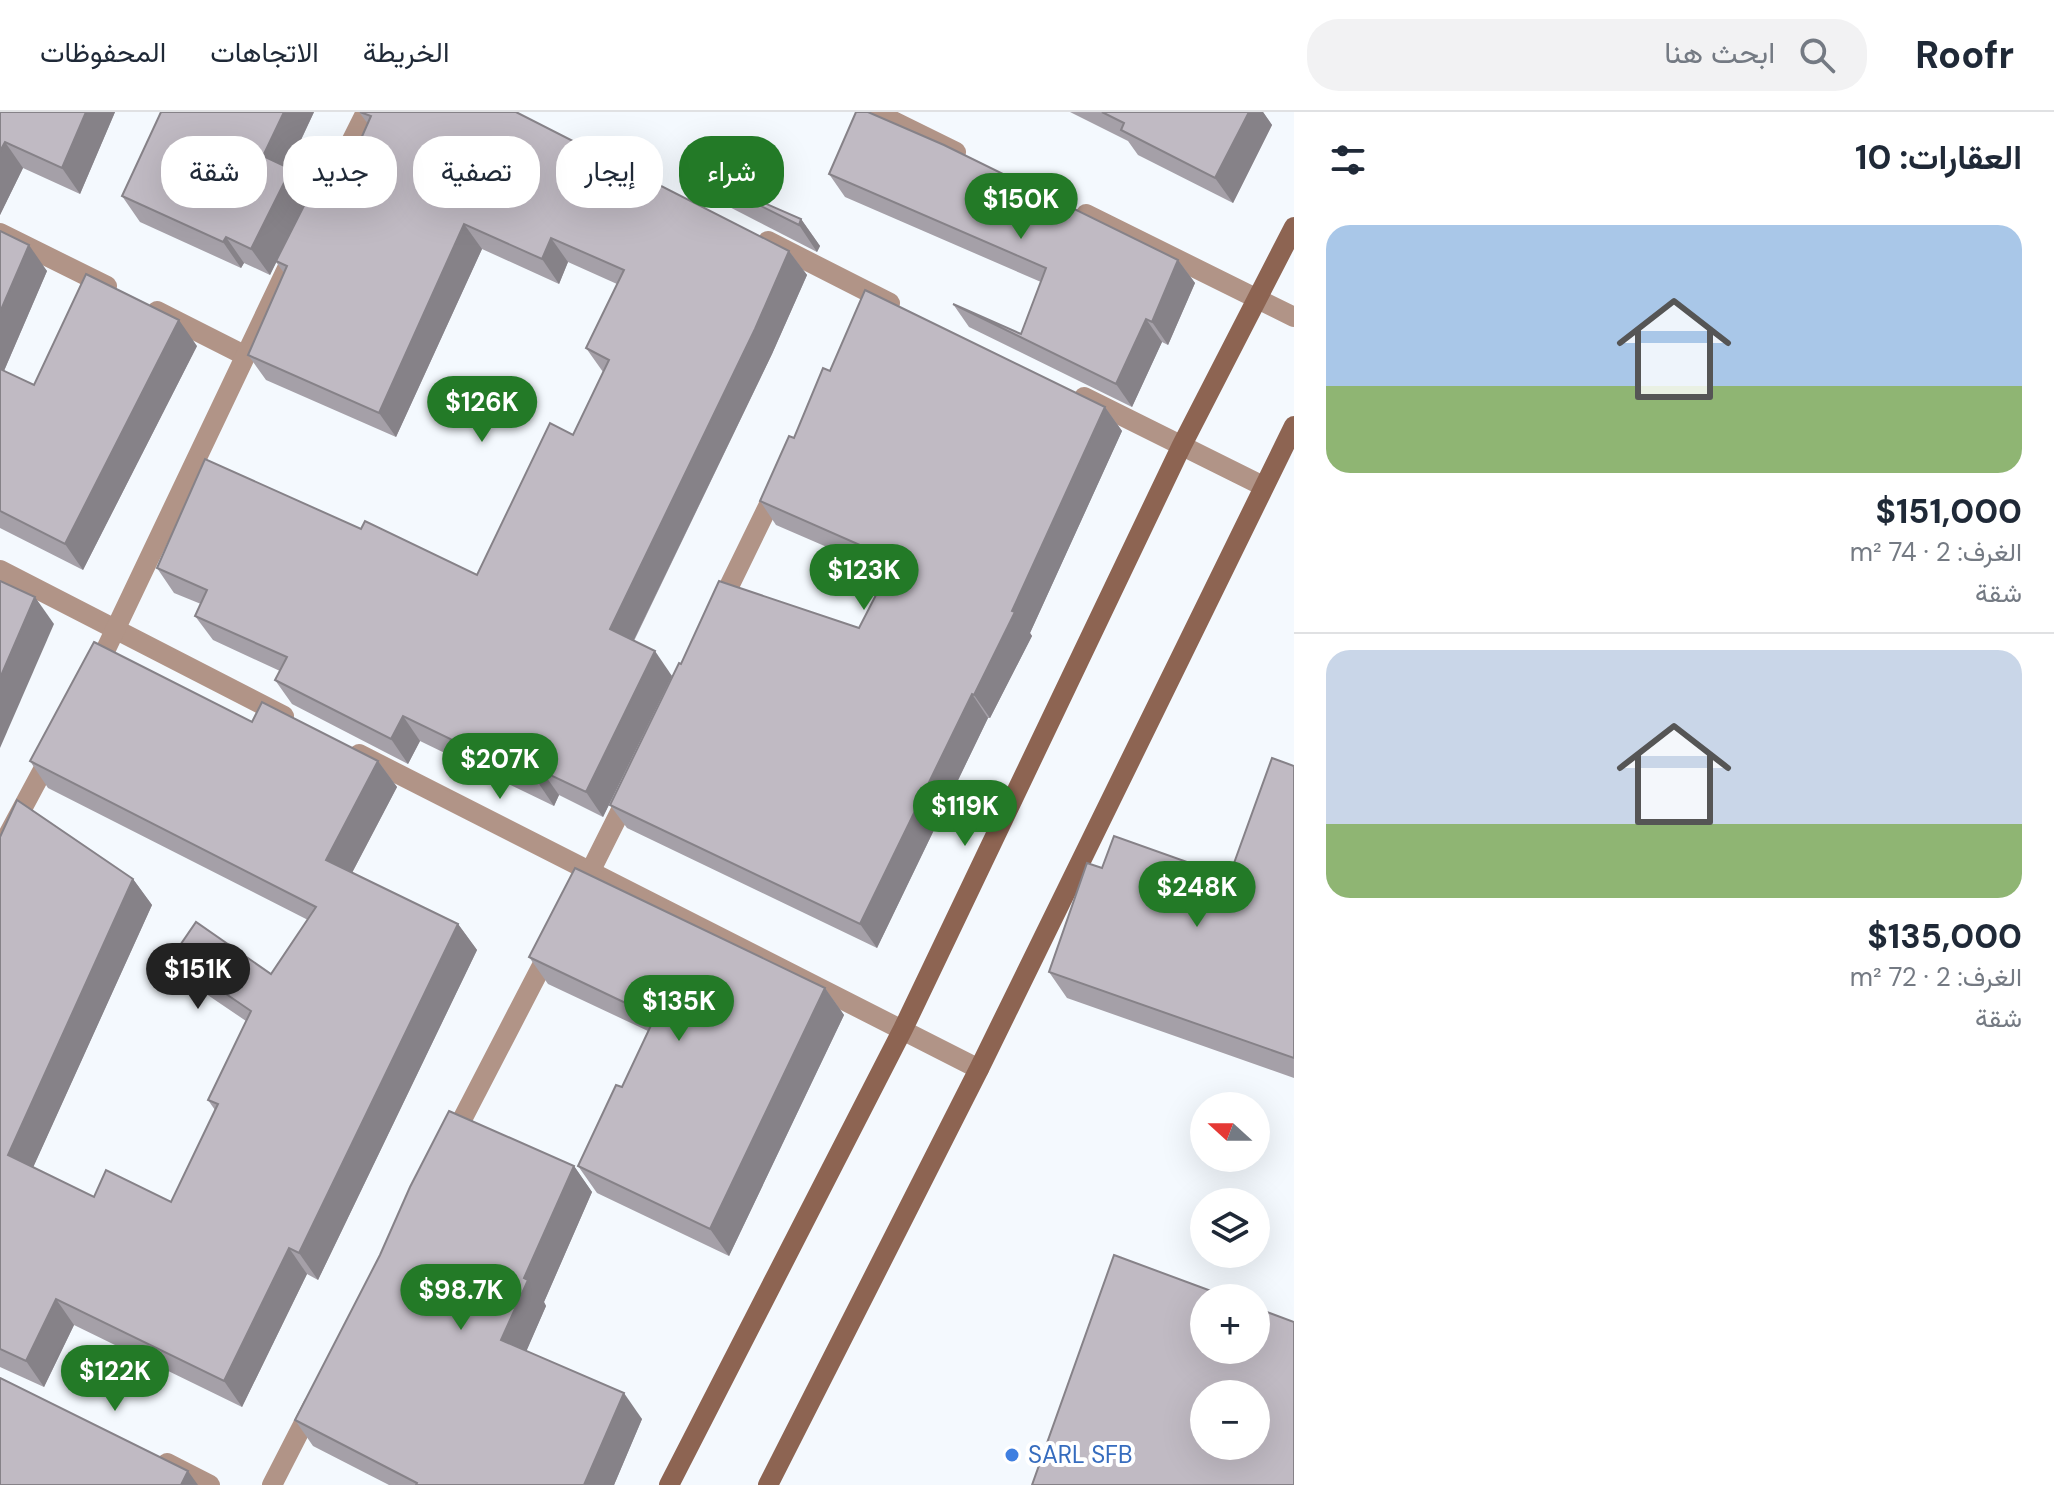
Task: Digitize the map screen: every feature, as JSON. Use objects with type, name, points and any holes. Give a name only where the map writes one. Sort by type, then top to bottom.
[{"type":"street","points":[[87,686],[117,631],[244,355],[366,112]]},
{"type":"street","points":[[875,112],[974,160]]},
{"type":"street","points":[[1074,209],[1294,317]]},
{"type":"street","points":[[669,1485],[903,1029],[1182,445],[1294,227]]},
{"type":"street","points":[[747,231],[868,301],[914,314]]},
{"type":"street","points":[[0,233],[244,355]]},
{"type":"street","points":[[1069,390],[1263,486]]},
{"type":"street","points":[[768,1485],[979,1069],[1294,426]]},
{"type":"street","points":[[707,632],[783,477]]},
{"type":"street","points":[[0,570],[298,723]]},
{"type":"street","points":[[0,850],[66,727]]},
{"type":"street","points":[[340,744],[979,1069]]},
{"type":"street","points":[[446,1150],[639,773]]},
{"type":"street","points":[[272,1485],[322,1387]]},
{"type":"street","points":[[154,1457],[210,1485]]},
{"type":"building","points":[[0,112],[86,112],[62,168],[5,142],[0,151]]},
{"type":"building","points":[[161,112],[284,112],[267,148],[267,136],[161,136],[161,208],[267,208],[267,158],[283,165],[283,185],[251,249],[226,237],[223,242],[122,196]]},
{"type":"building","points":[[360,112],[516,112],[563,136],[556,136],[556,208],[663,208],[663,187],[679,195],[679,208],[705,208],[789,251],[755,329],[610,629],[655,651],[586,792],[542,771],[537,781],[403,716],[391,739],[275,680],[287,657],[195,616],[207,590],[157,568],[205,459],[361,529],[365,521],[477,575],[550,423],[573,435],[609,360],[586,348],[624,270],[551,238],[542,259],[464,224],[379,413],[248,355],[287,266],[276,261],[303,208],[397,208],[397,136],[362,136],[371,116]]},
{"type":"building","points":[[856,112],[868,112],[944,145],[1178,260],[1152,322],[1146,319],[1116,384],[953,304],[1021,334],[1046,268],[829,174]]},
{"type":"building","points":[[1102,112],[1249,112],[1215,178],[1121,130],[1124,123]]},
{"type":"building","points":[[765,208],[776,208],[801,219],[799,225]]},
{"type":"building","points":[[0,231],[29,245],[0,312]]},
{"type":"building","points":[[86,274],[179,320],[65,544],[0,511],[0,369],[34,385]]},
{"type":"building","points":[[865,290],[1105,407],[1012,611],[1015,612],[860,924],[610,805],[719,581],[859,628],[894,560],[760,501],[789,436],[794,438],[823,368],[830,371]]},
{"type":"building","points":[[0,581],[35,597],[0,678]]},
{"type":"building","points":[[94,642],[252,722],[262,702],[378,761],[326,860],[458,924],[299,1253],[289,1248],[224,1381],[56,1299],[26,1361],[0,1349],[0,837],[17,800],[133,879],[8,1155],[94,1197],[106,1170],[171,1202],[218,1104],[208,1100],[251,1011],[172,957],[196,922],[271,974],[316,907],[30,761]]},
{"type":"building","points":[[1272,758],[1294,766],[1294,1058],[1049,972],[1087,863],[1102,868],[1114,836],[1229,877]]},
{"type":"building","points":[[575,868],[825,988],[710,1229],[578,1166],[616,1085],[622,1087],[655,1017],[529,957]]},
{"type":"building","points":[[449,1111],[574,1166],[524,1278],[528,1280],[501,1340],[624,1393],[584,1485],[416,1485],[295,1420],[380,1255]]},
{"type":"building","points":[[1114,1255],[1192,1284],[1190,1364],[1270,1364],[1270,1313],[1294,1322],[1294,1485],[1032,1485]]},
{"type":"building","points":[[0,1378],[188,1471],[181,1485],[0,1485]]},
{"type":"place","name":"SARL SFB","points":[[1012,1455]]}]
